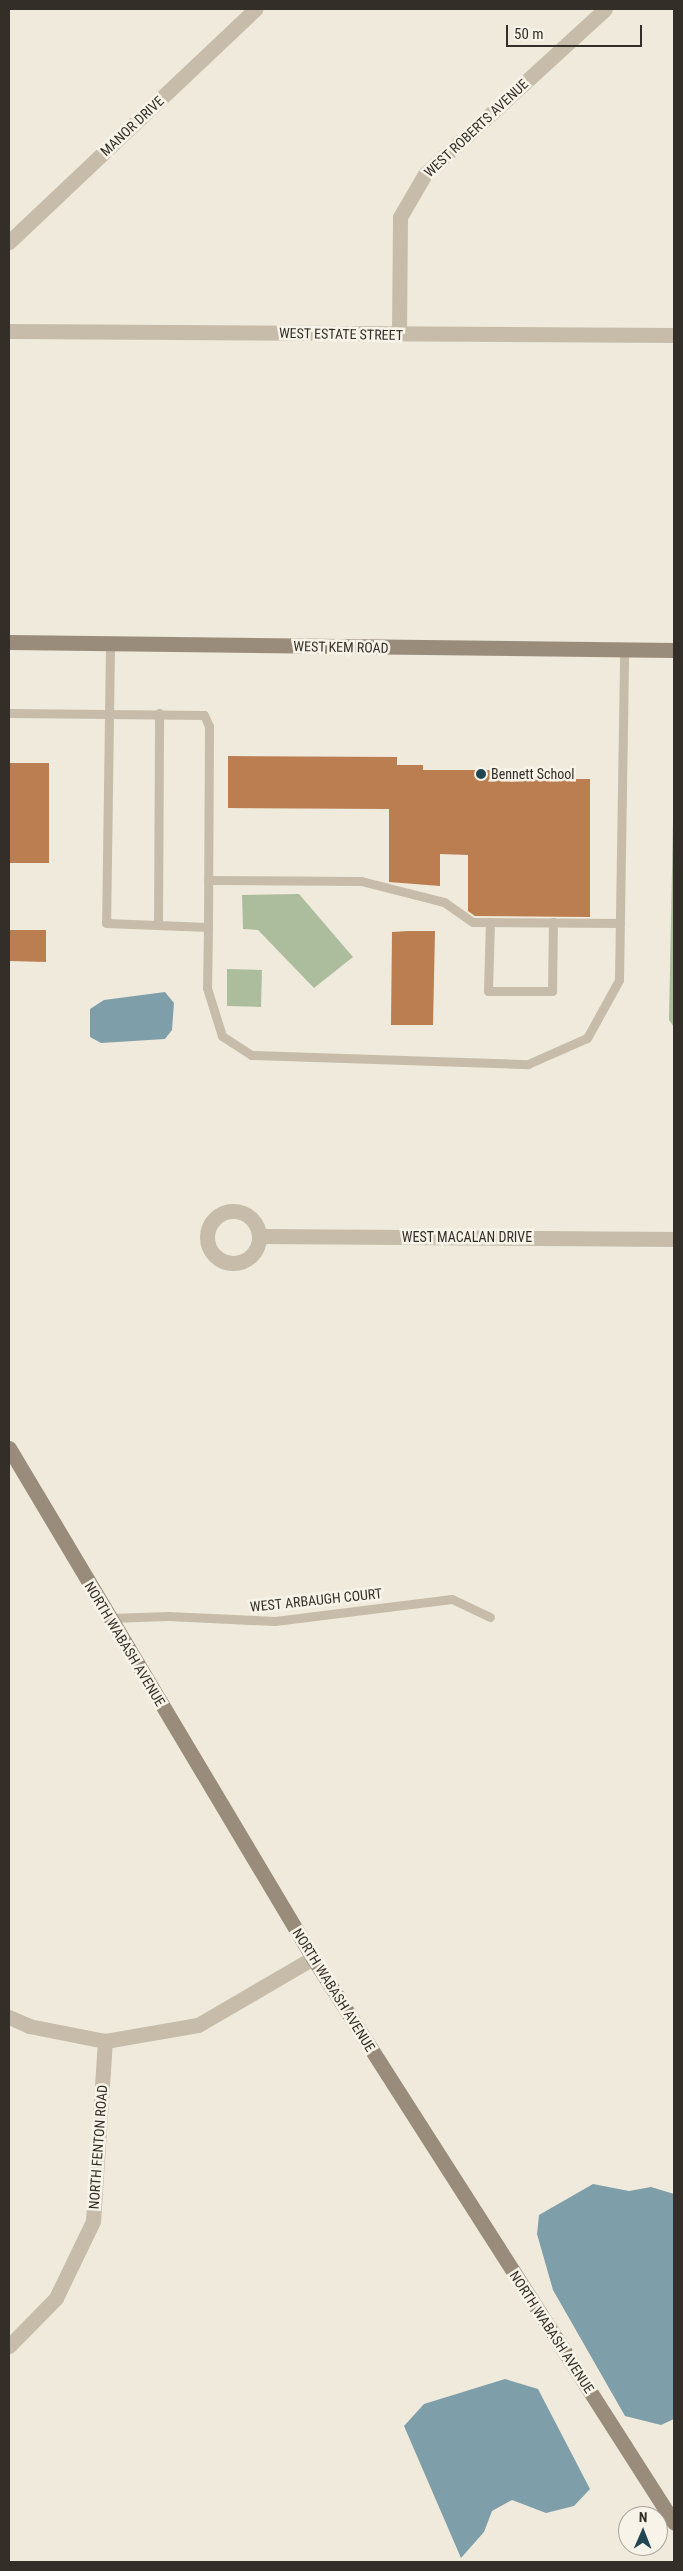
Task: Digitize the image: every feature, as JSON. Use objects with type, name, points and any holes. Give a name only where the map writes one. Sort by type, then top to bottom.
[{"type":"main road","name":"WEST KEM ROAD","points":[[9,642],[624,651],[674,650]]},
{"type":"main road","name":"NORTH WABASH AVENUE","points":[[9,1448],[313,1958],[674,2523]]},
{"type":"street","name":"MANOR DRIVE","points":[[9,242],[255,9]]},
{"type":"street","name":"WEST ROBERTS AVENUE","points":[[399,334],[400,217],[425,174],[605,9]]},
{"type":"street","name":"WEST ESTATE STREET","points":[[9,330],[674,335]]},
{"type":"street","name":"WEST MACALAN DRIVE","points":[[260,1236],[674,1239]]},
{"type":"street","points":[[9,2017],[29,2026],[105,2041],[198,2025],[313,1958]]},
{"type":"street","name":"NORTH FENTON ROAD","points":[[9,2346],[56,2298],[93,2221],[105,2041]]},
{"type":"lane","points":[[110,644],[106,923],[208,928]]},
{"type":"lane","points":[[9,712],[194,712],[204,715],[209,726],[208,988],[222,1036],[251,1056],[528,1064],[587,1038],[619,980],[624,651]]},
{"type":"lane","points":[[158,925],[159,713]]},
{"type":"lane","points":[[208,880],[361,881],[444,902],[472,922],[620,923]]},
{"type":"lane","points":[[490,922],[488,992],[552,991],[553,922]]},
{"type":"lane","name":"WEST ARBAUGH COURT","points":[[110,1618],[168,1616],[275,1620],[452,1599],[490,1617]]},
{"type":"green space","points":[[674,770],[674,1027],[669,1020]]},
{"type":"green space","points":[[299,894],[353,957],[314,988],[258,930],[243,929],[242,895]]},
{"type":"green space","points":[[227,969],[262,970],[261,1007],[227,1006]]},
{"type":"water","points":[[165,992],[174,1003],[172,1030],[165,1039],[101,1043],[90,1037],[90,1009],[104,1000]]},
{"type":"water","points":[[593,2184],[629,2191],[651,2187],[674,2194],[674,2419],[661,2425],[625,2416],[553,2290],[537,2234],[539,2215]]},
{"type":"water","points":[[505,2379],[538,2389],[590,2489],[574,2506],[546,2513],[512,2500],[492,2511],[484,2532],[461,2558],[404,2426],[424,2404]]},
{"type":"building","points":[[228,756],[397,757],[397,765],[423,765],[423,770],[492,770],[492,779],[590,779],[590,917],[475,916],[468,911],[468,855],[440,854],[440,886],[389,882],[389,809],[228,808]]},
{"type":"building","points":[[9,763],[49,763],[49,863],[9,863]]},
{"type":"building","points":[[9,930],[46,930],[46,962],[9,961]]},
{"type":"building","points":[[435,931],[433,1025],[391,1025],[392,932]]},
{"type":"place","name":"Bennett School","points":[[481,774]]}]
